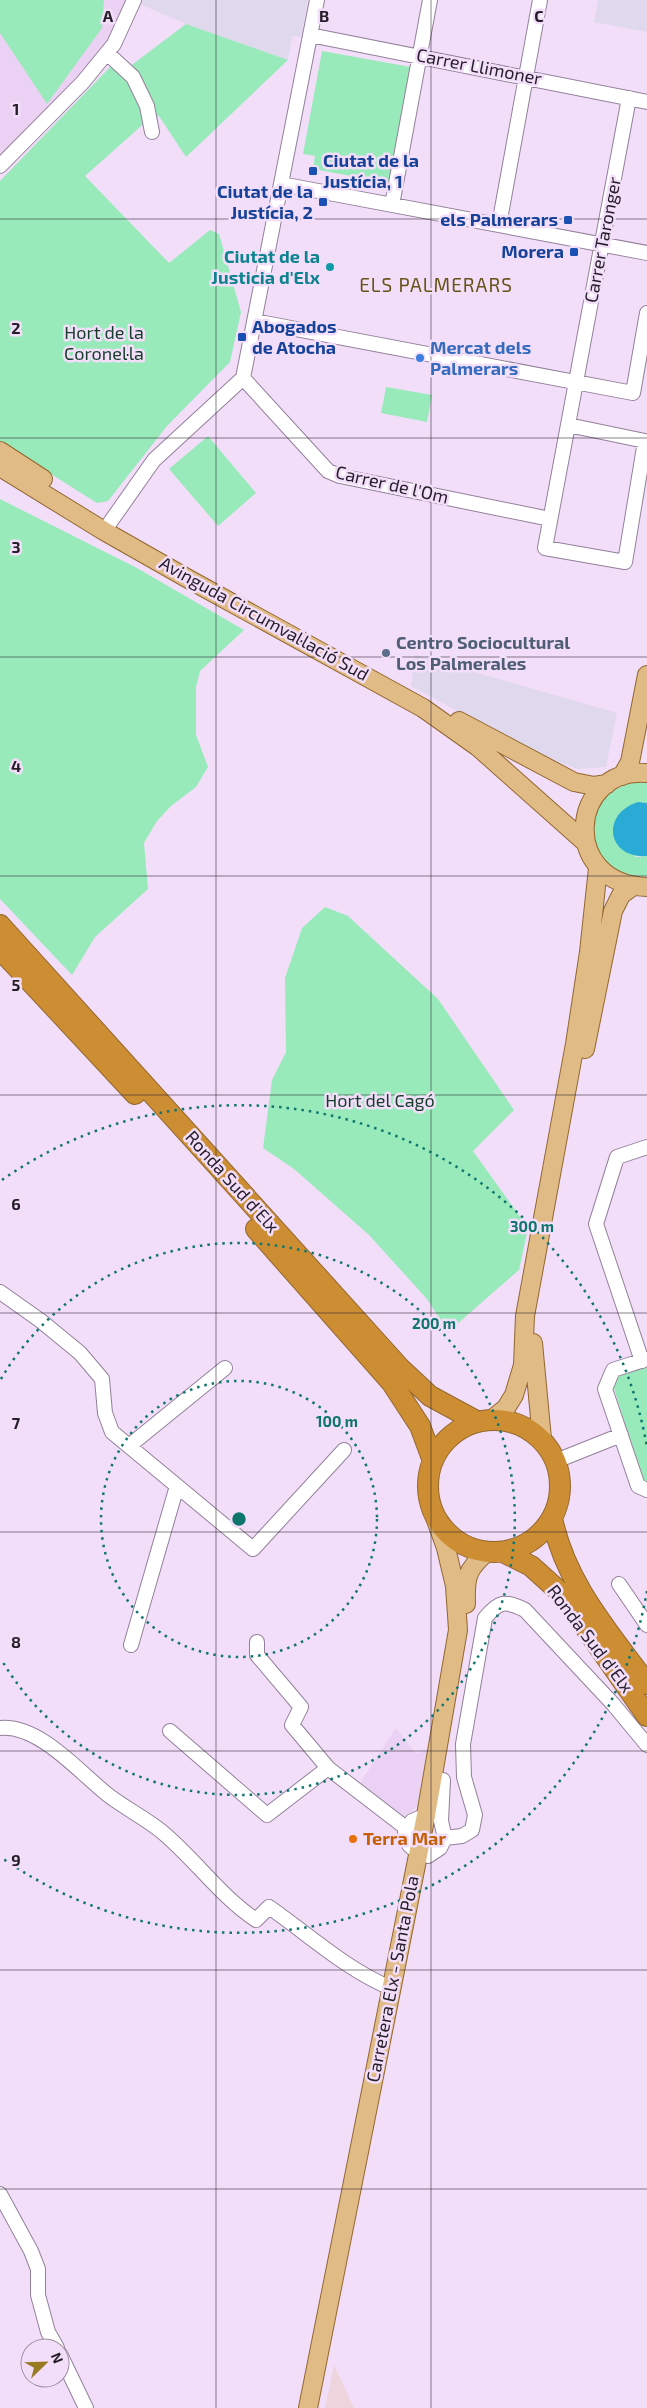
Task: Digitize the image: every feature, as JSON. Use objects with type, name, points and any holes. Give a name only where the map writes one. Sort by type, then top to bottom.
[{"type":"highway","name":"Ronda Sud d'Elx","points":[[0,925],[400,1368],[430,1396],[485,1421]]},
{"type":"highway","name":"Ronda Sud d'Elx","points":[[0,949],[196,1161],[392,1384],[420,1426],[433,1461]]},
{"type":"highway","points":[[485,1421],[510,1421],[527,1428],[542,1439],[556,1460],[560,1480],[559,1500],[552,1518],[540,1535],[522,1546],[495,1552],[472,1548],[446,1532],[436,1520],[429,1488],[433,1461],[444,1444],[459,1430],[485,1421]]},
{"type":"highway","name":"Ronda Sud d'Elx","points":[[552,1518],[556,1539],[566,1565],[584,1598],[647,1684]]},
{"type":"highway","name":"Ronda Sud d'Elx","points":[[495,1552],[531,1566],[562,1594],[647,1716]]},
{"type":"main road","name":"Avinguda Circumval·lació Sud","points":[[0,451],[107,526]]},
{"type":"main road","name":"Avinguda Circumval·lació Sud","points":[[0,466],[424,705]]},
{"type":"main road","points":[[639,887],[613,880],[598,868],[586,843],[584,827],[588,810],[595,796],[615,780],[630,762],[647,675]]},
{"type":"main road","points":[[424,705],[574,782],[594,786],[647,773]]},
{"type":"main road","points":[[424,705],[478,747],[586,843]]},
{"type":"main road","points":[[485,1421],[506,1408],[514,1394],[523,1365],[525,1316],[575,1044],[589,952],[598,868]]},
{"type":"main road","points":[[542,1439],[533,1342],[540,1279],[613,911],[621,895],[639,887]]},
{"type":"main road","name":"Carretera Elx - Santa Pola","points":[[316,2408],[422,1874],[426,1815],[458,1630],[455,1586],[446,1548],[436,1520]]},
{"type":"main road","name":"Carretera Elx - Santa Pola","points":[[308,2408],[391,1988],[442,1780],[464,1660],[468,1625],[465,1585],[468,1573],[475,1563],[495,1552]]},
{"type":"street","points":[[0,166],[83,82],[107,53],[114,44],[134,0]]},
{"type":"street","points":[[107,526],[154,460],[243,378],[317,0]]},
{"type":"street","points":[[392,205],[430,0]]},
{"type":"street","points":[[499,225],[540,0]]},
{"type":"street","name":"Carrer Llimoner","points":[[310,35],[526,76],[647,102]]},
{"type":"street","points":[[107,53],[133,77],[147,106],[152,132]]},
{"type":"street","name":"Carrer Taronger","points":[[568,425],[645,441],[625,562],[545,548],[629,98]]},
{"type":"street","points":[[281,184],[647,253]]},
{"type":"street","points":[[254,322],[633,393],[647,313]]},
{"type":"street","name":"Carrer de l'Om","points":[[243,378],[328,472],[550,519]]},
{"type":"street","points":[[647,1147],[617,1157],[596,1224],[645,1360],[613,1370],[605,1390],[638,1486],[647,1490]]},
{"type":"street","points":[[0,1292],[41,1321],[80,1354],[102,1379],[105,1413],[112,1432],[253,1549],[344,1450]]},
{"type":"street","points":[[129,1446],[225,1368]]},
{"type":"street","points":[[556,1460],[621,1435]]},
{"type":"street","points":[[131,1645],[177,1486]]},
{"type":"street","points":[[618,1584],[647,1625]]},
{"type":"street","points":[[445,1838],[462,1836],[472,1830],[475,1814],[464,1777],[463,1744],[485,1618],[496,1606],[510,1602],[525,1610],[614,1704],[647,1744]]},
{"type":"street","points":[[256,1642],[257,1655],[301,1707],[292,1725],[328,1768],[406,1828]]},
{"type":"street","points":[[0,1728],[9,1727],[36,1737],[68,1759],[108,1795],[161,1831],[222,1892],[256,1920],[269,1907],[353,1967],[378,1983],[391,1988]]},
{"type":"street","points":[[170,1731],[267,1815],[328,1768]]},
{"type":"street","points":[[426,1815],[412,1821],[406,1828],[406,1839],[423,1855],[440,1848],[445,1838],[441,1821],[442,1780]]},
{"type":"street","points":[[0,2194],[32,2251],[38,2269],[38,2295],[51,2338]]},
{"type":"street","points":[[70,2375],[86,2408]]},
{"type":"shaded area","points":[[0,0],[128,0],[117,27],[82,77],[0,162]]},
{"type":"shaded area","points":[[143,0],[308,0],[301,37],[292,36],[288,60],[186,24],[142,5]]},
{"type":"shaded area","points":[[598,0],[647,0],[647,32],[594,22]]},
{"type":"shaded area","points":[[415,655],[617,713],[606,767],[578,769],[558,762],[487,727],[411,686]]},
{"type":"shaded area","points":[[396,1728],[416,1754],[428,1749],[417,1807],[402,1818],[360,1783]]},
{"type":"shaded area","points":[[334,2365],[354,2408],[325,2408]]},
{"type":"green space","points":[[0,0],[104,0],[102,28],[47,104],[0,33]]},
{"type":"green space","name":"Hort de la Coronel·la","points":[[186,24],[288,60],[186,157],[159,116],[148,120],[85,176],[169,263],[210,230],[219,234],[241,312],[230,362],[167,426],[108,501],[97,503],[0,442],[0,181],[114,63],[125,70]]},
{"type":"green space","points":[[322,51],[411,67],[390,183],[313,169],[315,156],[303,154]]},
{"type":"green space","points":[[386,387],[432,395],[427,422],[381,413]]},
{"type":"green space","points":[[208,436],[256,493],[218,526],[169,469]]},
{"type":"green space","points":[[0,499],[137,568],[244,630],[200,671],[196,687],[196,735],[208,767],[196,787],[171,806],[157,821],[144,843],[148,889],[95,937],[72,975],[0,899]]},
{"type":"green space","points":[[636,782],[647,783],[647,803],[638,802],[635,857],[647,856],[647,876],[632,875],[618,870],[607,862],[599,851],[594,838],[593,825],[596,811],[605,798],[619,788]]},
{"type":"green space","name":"Hort del Cagó","points":[[325,907],[348,916],[438,999],[514,1110],[473,1151],[528,1228],[519,1270],[448,1332],[427,1299],[369,1235],[294,1169],[263,1148],[272,1080],[286,1052],[285,978],[302,928]]},
{"type":"green space","points":[[647,1362],[647,1485],[642,1479],[613,1385],[620,1372]]},
{"type":"water","points":[[638,802],[647,803],[647,856],[634,855],[623,851],[613,835],[614,825],[618,816],[626,808]]},
{"type":"place","name":"Ciutat de la Justícia, 1","points":[[313,171]]},
{"type":"place","name":"Ciutat de la Justícia, 2","points":[[323,202]]},
{"type":"place","name":"els Palmerars","points":[[568,220]]},
{"type":"place","name":"Morera","points":[[574,252]]},
{"type":"place","name":"Ciutat de la Justicia d'Elx","points":[[330,267]]},
{"type":"place","name":"Abogados de Atocha","points":[[242,337]]},
{"type":"place","name":"Mercat dels Palmerars","points":[[420,358]]},
{"type":"place","name":"Centro Sociocultural Los Palmerales","points":[[386,653]]},
{"type":"place","name":"Terra Mar","points":[[353,1839]]},
{"type":"district","name":"ELS PALMERARS","points":[[436,285]]}]
